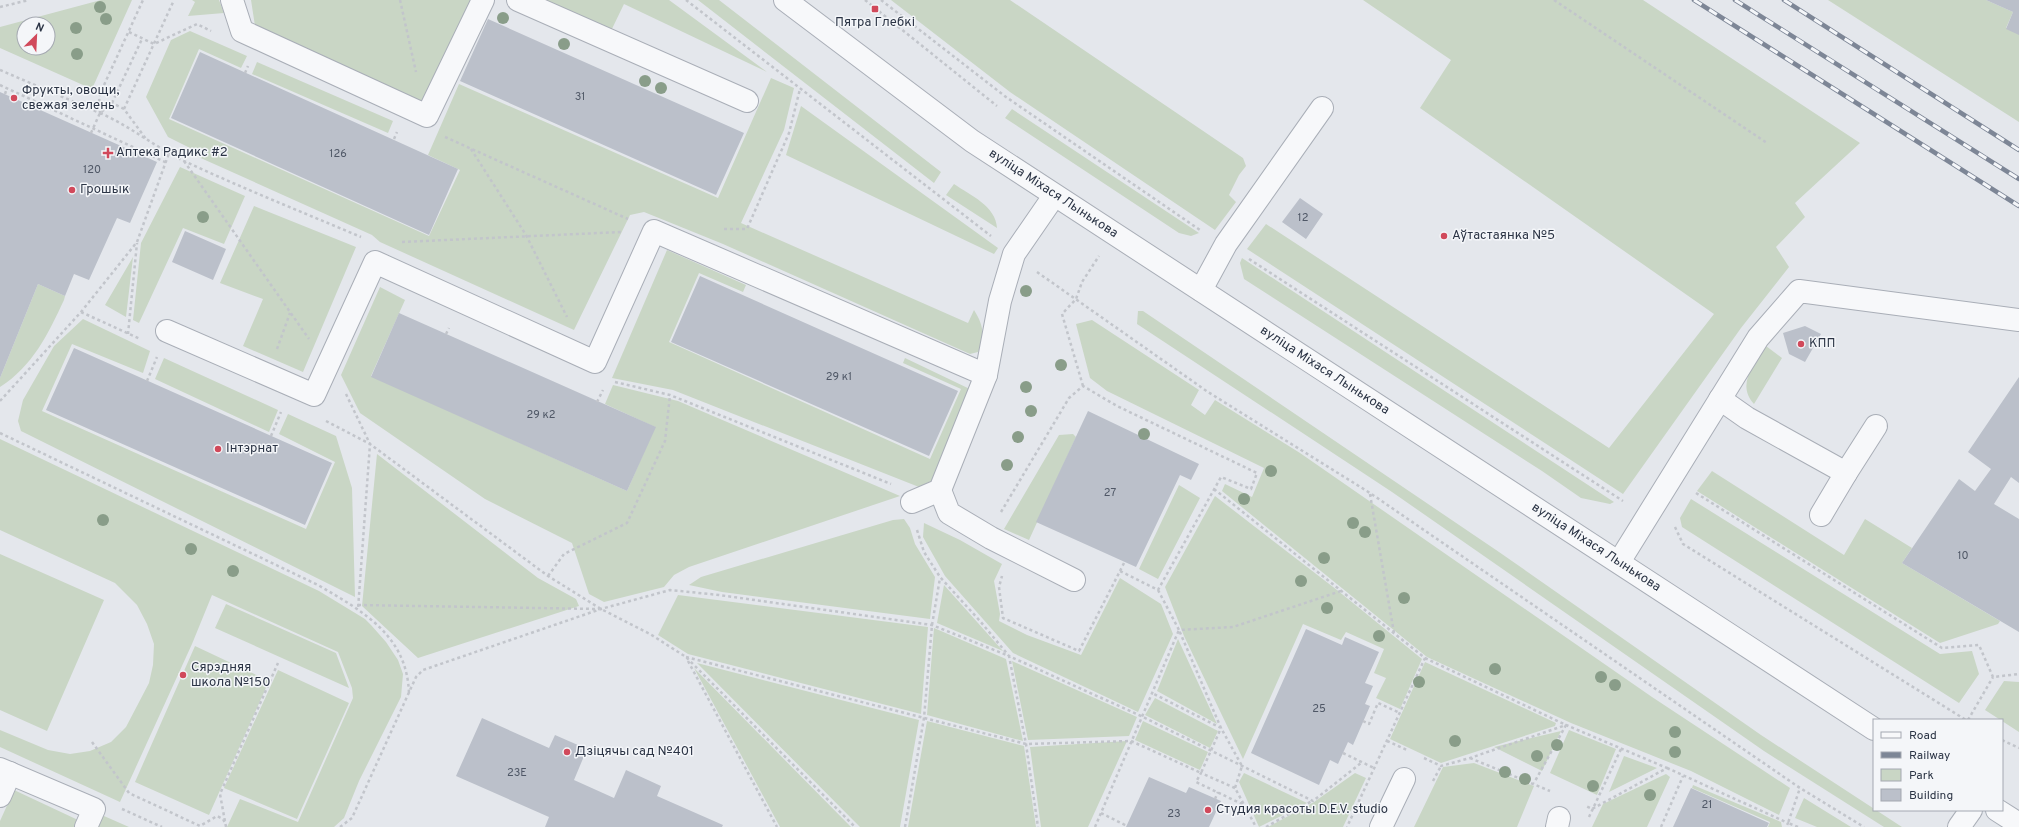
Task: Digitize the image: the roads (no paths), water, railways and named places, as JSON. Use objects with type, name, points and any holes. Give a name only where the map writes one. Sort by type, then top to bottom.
[{"type":"street","points":[[232,0],[242,31],[427,116],[482,0]]},
{"type":"street","points":[[518,0],[747,101]]},
{"type":"street","name":"вуліца Міхася Лынькова","points":[[785,0],[972,141],[1054,196],[1873,727]]},
{"type":"street","points":[[1201,290],[1226,244],[1322,108]]},
{"type":"street","points":[[1054,196],[1014,254],[1000,301],[986,375],[940,490],[949,512],[982,531],[991,538],[1074,580]]},
{"type":"street","points":[[168,331],[314,395],[375,262],[595,362],[654,231],[986,375]]},
{"type":"street","points":[[1619,562],[1646,516],[1758,338],[1799,291],[2019,320]]},
{"type":"street","points":[[1720,399],[1746,418],[1846,473]]},
{"type":"street","points":[[1821,515],[1876,426]]},
{"type":"street","points":[[912,502],[940,490]]},
{"type":"street","points":[[0,796],[5,771],[94,809],[86,827]]},
{"type":"street","points":[[1382,827],[1404,779]]},
{"type":"street","points":[[1959,827],[1970,811]]},
{"type":"street","points":[[1999,811],[2019,824]]},
{"type":"railway","points":[[1694,0],[2019,206]]},
{"type":"railway","points":[[1735,0],[2019,179]]},
{"type":"railway","points":[[1784,0],[2019,150]]},
{"type":"place","name":"Пятра Глебкі","points":[[875,9]]},
{"type":"place","name":"Фрукты, овощи, свежая зелень","points":[[14,98]]},
{"type":"place","name":"Аптека Радикс #2","points":[[108,153]]},
{"type":"place","name":"Грошык","points":[[72,190]]},
{"type":"place","name":"Аўтастаянка №5","points":[[1444,236]]},
{"type":"place","name":"КПП","points":[[1801,344]]},
{"type":"place","name":"Інтэрнат","points":[[218,449]]},
{"type":"place","name":"Сярэдняя школа №150","points":[[183,675]]},
{"type":"place","name":"Дзіцячы сад №401","points":[[567,752]]},
{"type":"place","name":"Студия красоты D.E.V. studio","points":[[1208,810]]}]
